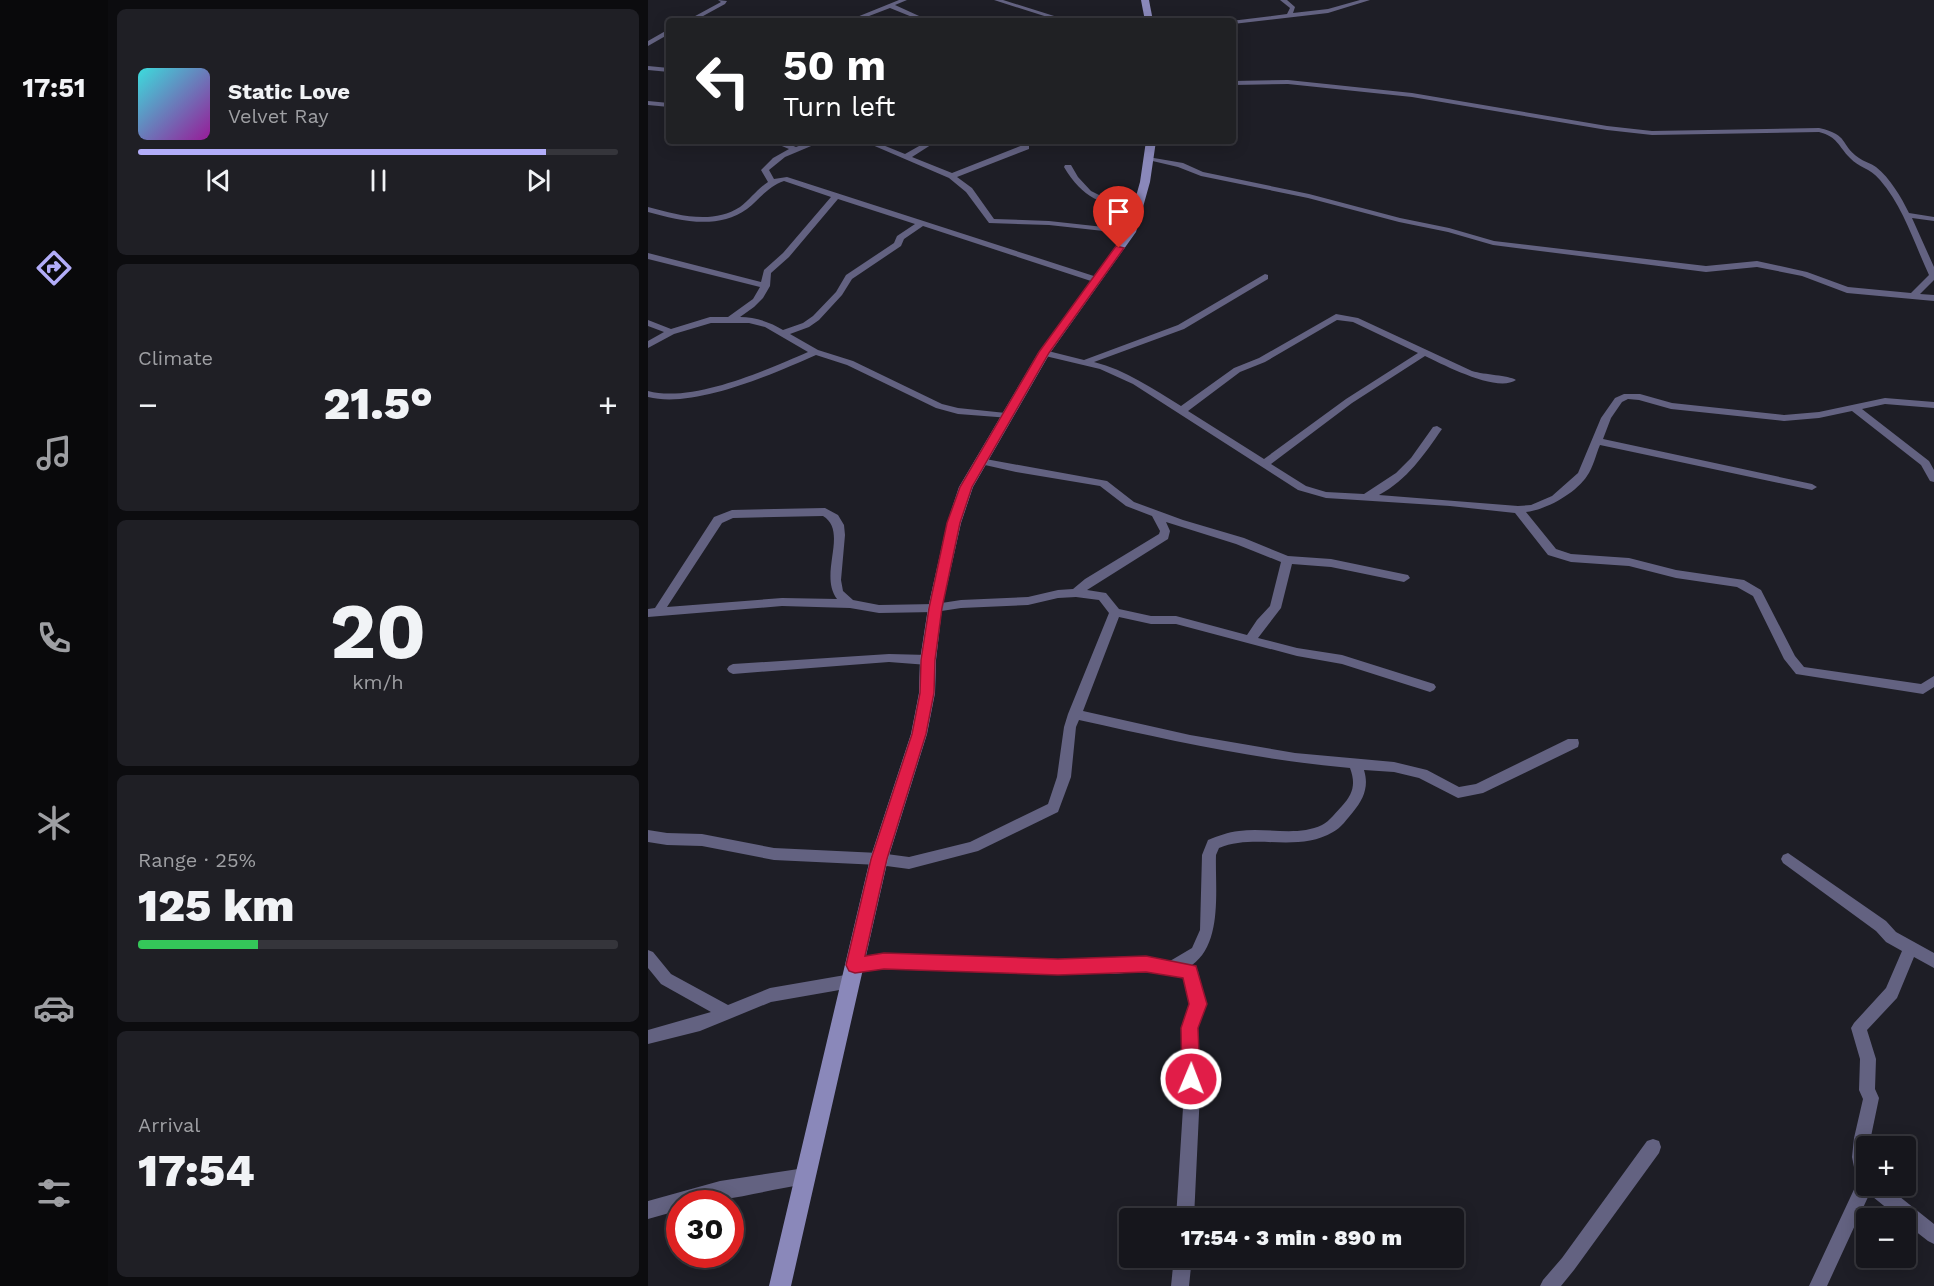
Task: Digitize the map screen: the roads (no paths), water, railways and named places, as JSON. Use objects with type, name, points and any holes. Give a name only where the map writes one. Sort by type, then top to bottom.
[{"type":"street","points":[[695,18],[723,3],[724,1],[721,0]]},
{"type":"street","points":[[857,18],[900,0]]},
{"type":"street","points":[[997,0],[1057,18]]},
{"type":"street","points":[[1145,0],[1148,18]]},
{"type":"street","points":[[1283,0],[1293,8],[1289,15]]},
{"type":"street","points":[[1236,22],[1328,10],[1367,0]]},
{"type":"street","points":[[889,5],[920,18]]},
{"type":"street","points":[[648,44],[666,33]]},
{"type":"street","points":[[648,68],[666,70]]},
{"type":"street","points":[[1236,83],[1288,82],[1412,94],[1607,128],[1652,133],[1819,130],[1831,132],[1839,138],[1856,160],[1871,166],[1889,186],[1908,215],[1913,236],[1934,275],[1914,295]]},
{"type":"street","points":[[648,103],[666,105]]},
{"type":"street","points":[[782,144],[795,149]]},
{"type":"street","points":[[772,182],[765,170],[772,161],[810,144]]},
{"type":"street","points":[[874,144],[952,176],[969,190],[992,221],[1049,223],[1131,232]]},
{"type":"street","points":[[906,157],[928,144]]},
{"type":"street","points":[[780,1286],[879,859],[919,734],[927,693],[928,660],[935,608],[954,523],[966,487],[1044,352],[1131,232],[1145,182],[1150,144]]},
{"type":"street","points":[[952,176],[1026,147]]},
{"type":"street","points":[[1148,159],[1180,165],[1201,174],[1309,196],[1399,220],[1449,230],[1493,243],[1706,268],[1757,264],[1804,274],[1847,290],[1934,298]]},
{"type":"street","points":[[1068,167],[1078,186],[1086,192],[1100,200],[1136,210]]},
{"type":"street","points":[[648,209],[680,219],[724,216],[745,208],[756,193],[772,182],[784,179],[1097,280]]},
{"type":"street","points":[[731,319],[760,299],[766,286],[767,273],[786,255],[835,197]]},
{"type":"street","points":[[1908,215],[1934,219]]},
{"type":"street","points":[[783,333],[806,325],[816,318],[839,293],[849,277],[898,244],[900,238],[921,224]]},
{"type":"street","points":[[648,256],[766,286]]},
{"type":"street","points":[[1082,363],[1181,327],[1265,277]]},
{"type":"street","points":[[1182,410],[1237,370],[1262,360],[1336,317],[1355,321],[1484,378],[1511,380]]},
{"type":"street","points":[[648,345],[671,332],[710,320],[731,319],[759,322],[815,352],[850,363],[939,406],[958,411],[1006,416]]},
{"type":"street","points":[[648,323],[671,332]]},
{"type":"street","points":[[648,394],[669,397],[708,392],[753,379],[815,352]]},
{"type":"street","points":[[1044,352],[1103,367],[1136,382],[1302,488],[1326,495],[1518,510],[1533,508],[1556,498],[1583,475],[1606,418],[1618,400],[1627,396],[1640,397],[1671,406],[1784,418],[1819,415],[1885,401],[1934,405]]},
{"type":"street","points":[[1265,463],[1349,400],[1424,353]]},
{"type":"street","points":[[1853,407],[1925,462],[1934,479]]},
{"type":"street","points":[[1366,498],[1390,486],[1404,474],[1437,429]]},
{"type":"street","points":[[1598,441],[1812,488]]},
{"type":"street","points":[[980,461],[1103,483],[1131,504],[1287,560],[1319,560],[1341,567],[1404,578]]},
{"type":"street","points":[[1518,510],[1552,552],[1571,558],[1629,562],[1676,574],[1740,584],[1756,593],[1790,658],[1800,671],[1923,689],[1934,681]]},
{"type":"street","points":[[654,612],[718,520],[732,514],[825,512],[832,515],[837,520],[840,531],[833,574],[837,593],[850,604]]},
{"type":"street","points":[[1156,514],[1165,531],[1164,536]]},
{"type":"street","points":[[1076,592],[1164,536],[1191,526]]},
{"type":"street","points":[[1250,640],[1275,608],[1287,560]]},
{"type":"street","points":[[654,612],[782,602],[850,604],[879,609],[935,608],[961,604],[1028,601],[1076,592],[1102,596],[1115,612],[1151,620],[1176,620],[1297,652],[1342,660],[1430,687]]},
{"type":"street","points":[[648,836],[702,840],[774,854],[879,859],[909,863],[973,847],[1053,808],[1064,777],[1070,727],[1074,714],[1115,612]]},
{"type":"street","points":[[733,669],[889,658],[928,660]]},
{"type":"street","points":[[1074,714],[1190,740],[1295,758],[1394,767],[1422,774],[1458,793],[1478,789],[1573,743]]},
{"type":"street","points":[[1168,968],[1186,961],[1197,953],[1207,930],[1206,896],[1209,855],[1213,844],[1227,836],[1285,837],[1328,828],[1358,797],[1361,778],[1355,764]]},
{"type":"street","points":[[1788,859],[1881,926],[1891,937],[1934,962]]},
{"type":"street","points":[[1863,1136],[1871,1098],[1867,1090],[1868,1059],[1859,1028],[1892,993],[1910,948]]},
{"type":"street","points":[[648,957],[666,979],[727,1013]]},
{"type":"street","points":[[855,965],[884,961],[1058,967],[1146,964],[1190,971],[1198,1004],[1189,1028],[1192,1092],[1186,1208]]},
{"type":"street","points":[[648,1037],[700,1024],[770,995],[851,981]]},
{"type":"street","points":[[1549,1286],[1568,1264],[1653,1147]]},
{"type":"street","points":[[648,1210],[720,1190],[805,1176]]},
{"type":"street","points":[[1818,1286],[1860,1196]]},
{"type":"street","points":[[1887,1196],[1934,1235]]},
{"type":"street","points":[[1180,1286],[1182,1268]]}]
